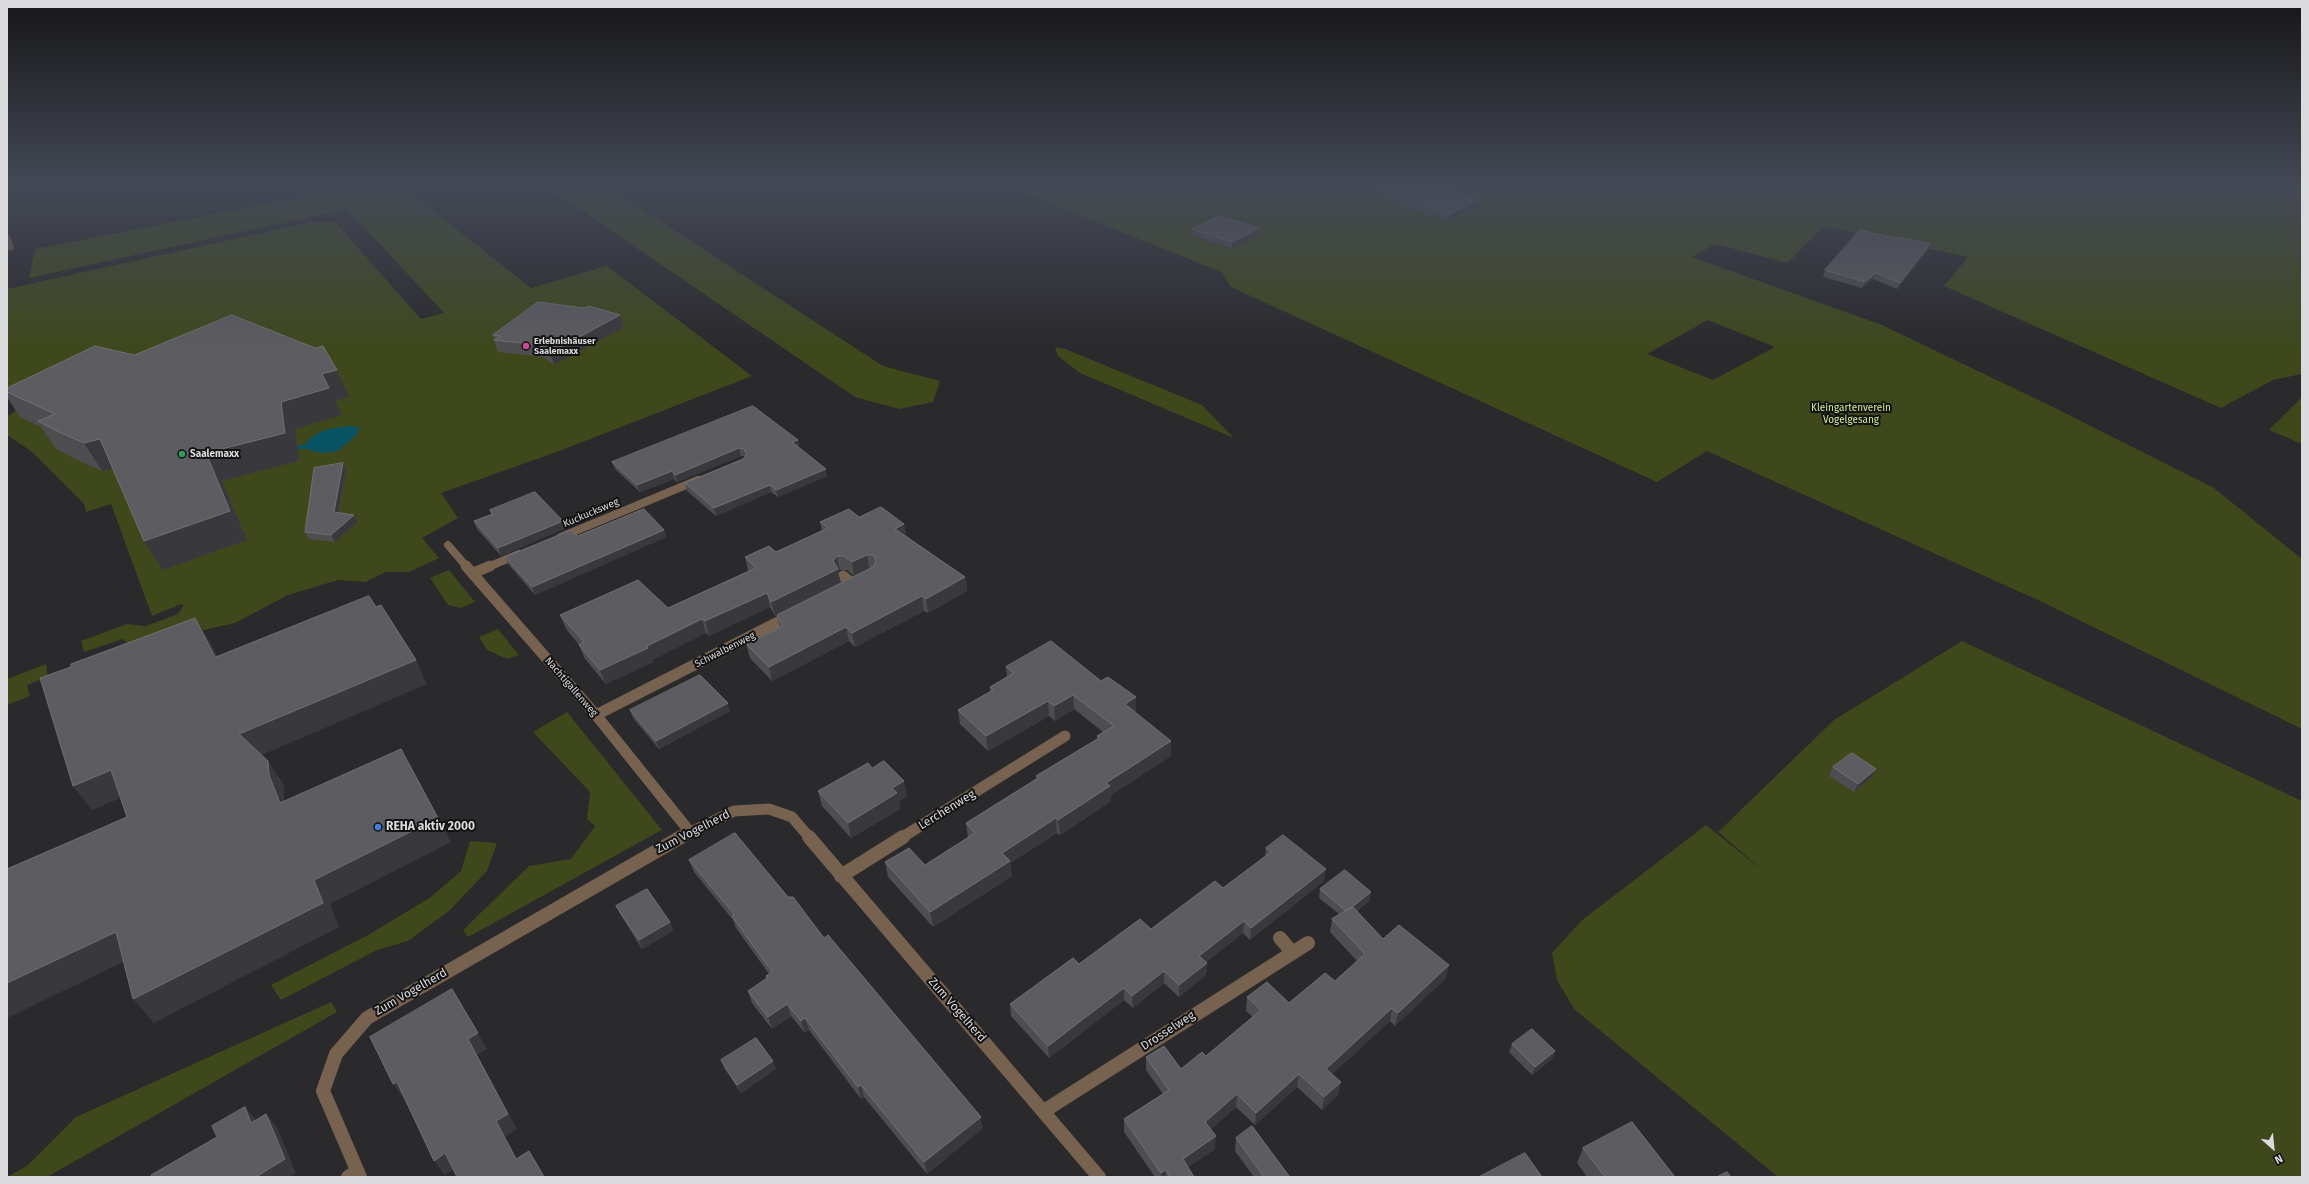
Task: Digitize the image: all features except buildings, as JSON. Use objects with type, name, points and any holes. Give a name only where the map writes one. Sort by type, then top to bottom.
[{"type":"street","points":[[8,241],[10,246]]},
{"type":"street","name":"Kuckucksweg","points":[[552,541],[710,475]]},
{"type":"street","name":"Nachtigallenweg","points":[[448,545],[596,715],[690,832]]},
{"type":"street","points":[[473,573],[530,550]]},
{"type":"street","points":[[843,576],[853,584]]},
{"type":"street","points":[[839,591],[866,578]]},
{"type":"street","name":"Schwalbenweg","points":[[596,715],[798,612]]},
{"type":"street","name":"Lerchenweg","points":[[840,876],[1050,740],[1065,736]]},
{"type":"street","name":"Zum Vogelherd","points":[[355,1175],[323,1091],[336,1054],[367,1018],[690,832],[734,811],[769,809],[792,817],[840,876],[1044,1111],[1099,1177]]},
{"type":"street","points":[[1280,938],[1292,952]]},
{"type":"street","name":"Drosselweg","points":[[1044,1111],[1308,943]]},
{"type":"green space","name":"Saalemaxx","points":[[75,241],[198,241],[29,278],[35,249]]},
{"type":"green space","name":"Saalemaxx","points":[[224,241],[352,241],[421,319],[444,313],[377,241],[472,241],[531,288],[607,266],[752,376],[554,453],[441,493],[458,518],[422,538],[439,558],[409,572],[386,572],[365,582],[338,580],[288,595],[235,623],[182,635],[135,651],[123,639],[84,652],[81,641],[127,624],[146,626],[178,614],[183,606],[182,604],[152,616],[111,504],[86,512],[84,504],[31,451],[7,435],[7,417],[29,401],[7,391],[7,289]]},
{"type":"green space","points":[[627,241],[691,241],[883,366],[940,381],[933,402],[899,409],[855,397]]},
{"type":"green space","name":"Kleingartenverein Vogelgesang","points":[[1144,241],[1809,241],[1788,263],[1715,244],[1692,257],[1882,325],[2051,406],[2214,488],[2302,559],[2302,729],[2040,601],[1707,451],[1657,482],[1231,287],[1221,272]],"holes":[[[1708,320],[1775,347],[1713,380],[1647,354]]]},
{"type":"green space","name":"Kleingartenverein Vogelgesang","points":[[1894,241],[2302,241],[2302,374],[2273,380],[2221,408],[1944,286],[1968,257]]},
{"type":"green space","points":[[1055,347],[1065,349],[1202,405],[1234,438],[1080,373],[1058,356]]},
{"type":"green space","points":[[2302,397],[2302,444],[2269,430]]},
{"type":"green space","points":[[449,570],[475,602],[460,608],[448,605],[430,578]]},
{"type":"green space","points":[[498,629],[519,655],[507,659],[487,650],[479,637]]},
{"type":"green space","points":[[1962,641],[2302,801],[2302,1177],[1778,1177],[1574,1009],[1557,980],[1552,953],[1581,921],[1706,825],[1766,873],[1718,832],[1834,720]]},
{"type":"green space","points":[[46,664],[48,677],[27,685],[30,696],[7,705],[7,679]]},
{"type":"green space","points":[[567,712],[662,830],[468,937],[463,930],[529,866],[571,859],[595,826],[587,819],[590,792],[533,732]]},
{"type":"green space","points":[[470,841],[497,843],[487,871],[449,911],[408,941],[377,950],[281,1000],[271,985],[368,935],[431,897],[461,871]]},
{"type":"green space","points":[[331,1002],[337,1012],[47,1177],[7,1177],[27,1166],[76,1117]]},
{"type":"water","points":[[353,426],[362,429],[357,430],[358,433],[348,443],[341,447],[342,449],[323,453],[305,449],[297,450],[297,446],[306,444],[315,435],[321,432],[333,428]]},
{"type":"place","name":"Erlebnishäuser Saalemaxx","points":[[526,346]]},
{"type":"place","name":"Saalemaxx","points":[[182,454]]},
{"type":"place","name":"REHA aktiv 2000","points":[[378,827]]}]
